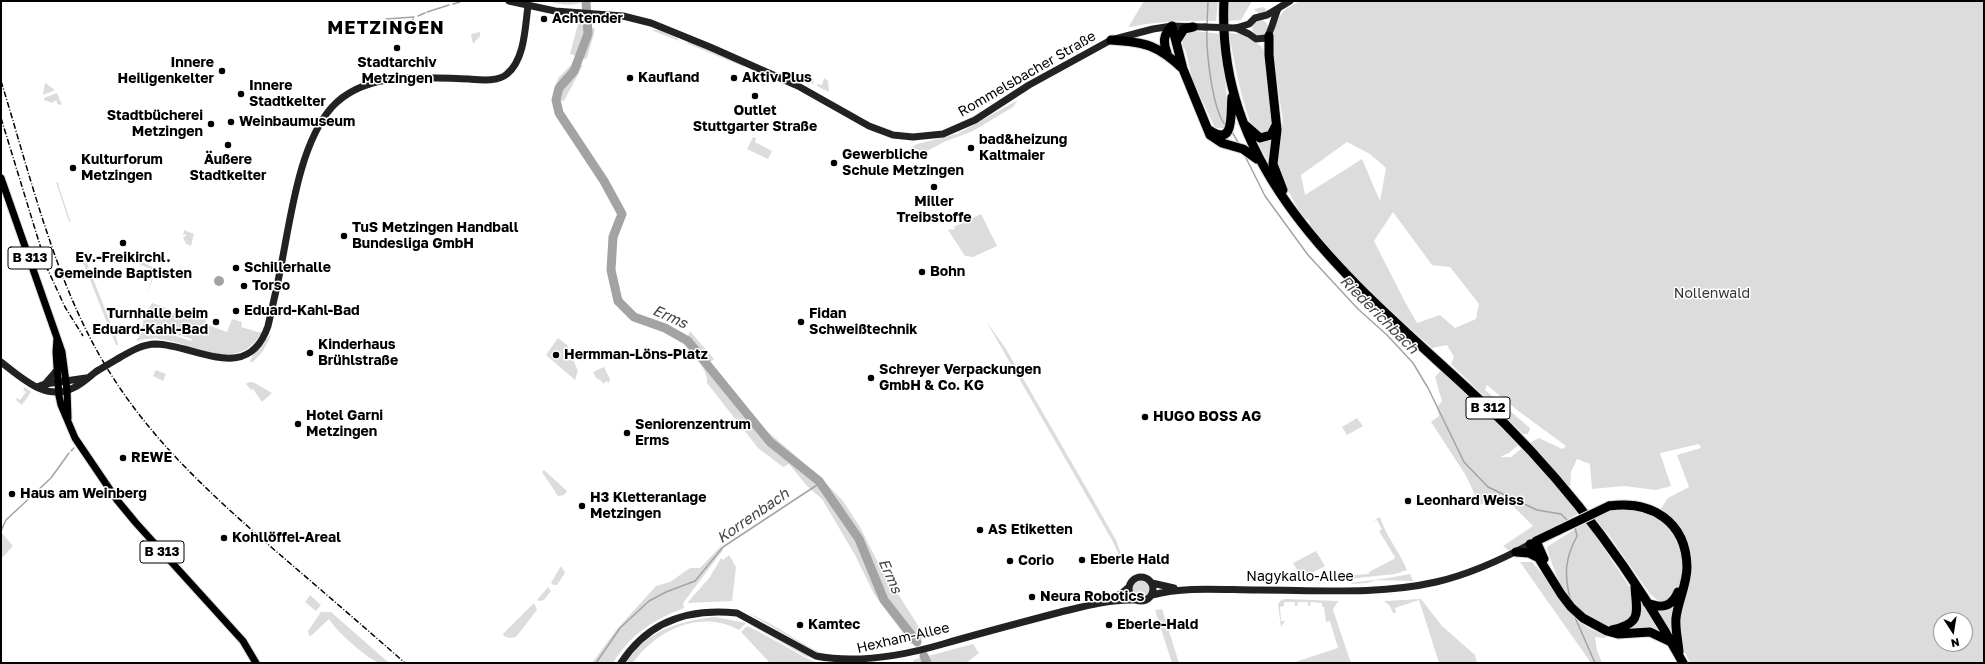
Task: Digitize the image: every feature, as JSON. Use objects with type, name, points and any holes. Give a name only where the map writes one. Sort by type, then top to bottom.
[{"type":"highway","name":"B 312","points":[[1224,1],[1226,50],[1233,90],[1243,123],[1260,161],[1280,195],[1298,220],[1320,246],[1369,298],[1511,430],[1545,468],[1595,528],[1635,584],[1648,603],[1681,660]]},
{"type":"highway","points":[[1166,53],[1163,40],[1167,31],[1172,26],[1177,40],[1183,69],[1206,128],[1216,140],[1239,148],[1260,161]]},
{"type":"highway","points":[[1177,40],[1184,29],[1193,26]]},
{"type":"highway","points":[[1269,36],[1269,55],[1276,121],[1273,164],[1281,186],[1298,220]]},
{"type":"highway","points":[[1111,40],[1143,43],[1155,47],[1166,53],[1183,69]]},
{"type":"highway","points":[[1258,40],[1262,42],[1269,55]]},
{"type":"highway","points":[[1206,128],[1214,134],[1220,134],[1229,130],[1232,121],[1231,105],[1233,90]]},
{"type":"highway","points":[[1243,123],[1255,135],[1260,138],[1265,138],[1273,132],[1276,121]]},
{"type":"highway","points":[[1533,543],[1609,506],[1632,504],[1646,507],[1658,513],[1670,522],[1683,543],[1687,569],[1677,596],[1667,606],[1660,607],[1648,603]]},
{"type":"highway","points":[[1533,543],[1537,557],[1571,607],[1583,618],[1607,631],[1618,634],[1650,632],[1672,643]]},
{"type":"highway","points":[[1533,543],[1548,572]]},
{"type":"highway","points":[[1516,552],[1529,553],[1537,557]]},
{"type":"highway","points":[[1681,660],[1676,618],[1684,578]]},
{"type":"highway","points":[[1607,631],[1623,628],[1632,622],[1636,616],[1638,609],[1635,584]]},
{"type":"main road","name":"Rommelsbacher Straße","points":[[508,1],[556,11],[596,13],[632,18],[684,36],[802,88],[869,126],[902,137],[924,137],[943,134],[975,120],[1006,100],[1111,40],[1138,32],[1172,26],[1236,28],[1249,24],[1254,18],[1262,17],[1290,1]]},
{"type":"main road","points":[[1,362],[27,382],[44,391],[59,391],[75,387],[86,378],[119,358],[140,347],[153,344],[173,346],[229,360],[254,349],[264,337],[268,326],[301,173],[311,141],[327,113],[346,95],[357,88],[386,80],[420,78],[487,80],[502,77],[513,67],[520,54],[528,6]]},
{"type":"main road","points":[[1258,40],[1269,36],[1271,25],[1278,9]]},
{"type":"main road","points":[[1262,17],[1268,20],[1271,25]]},
{"type":"main road","points":[[1249,24],[1249,34]]},
{"type":"main road","name":"Rommelsbacher Straße","points":[[1236,28],[1258,40]]},
{"type":"main road","name":"B 313","points":[[1,178],[62,352],[62,381],[59,391],[61,405],[68,418],[75,438],[117,500],[243,641],[256,663]]},
{"type":"main road","name":"B 313","points":[[57,338],[56,352],[58,369],[67,390],[68,418]]},
{"type":"main road","points":[[45,384],[58,369]]},
{"type":"main road","points":[[37,387],[45,384],[86,378]]},
{"type":"main road","name":"Nagykallo-Allee","points":[[1152,584],[1162,587],[1192,589],[1370,590],[1408,587],[1436,582],[1485,566],[1533,543]]},
{"type":"main road","points":[[1140,576],[1147,578],[1152,584],[1154,588],[1152,595],[1144,601],[1135,600],[1130,594],[1128,587],[1133,579],[1140,576]]},
{"type":"main road","name":"Hexham-Allee","points":[[621,663],[628,652],[648,632],[669,620],[694,613],[737,613],[816,656],[829,661],[853,663],[876,660],[911,652],[1097,604],[1122,594],[1128,587]]},
{"type":"main road","name":"Nagykallo-Allee","points":[[1152,595],[1192,589]]},
{"type":"main road","name":"Hexham-Allee","points":[[1097,604],[1135,600]]},
{"type":"green space","points":[[554,1],[584,1],[569,5],[553,3]]},
{"type":"green space","points":[[1144,1],[1218,1],[1216,21],[1173,21],[1130,27],[1129,26]]},
{"type":"green space","points":[[1229,1],[1252,1],[1241,20],[1228,21]]},
{"type":"green space","name":"Nollenwald","points":[[1300,1],[1984,1],[1984,663],[1690,663],[1680,642],[1677,624],[1690,556],[1660,510],[1668,498],[1689,487],[1677,455],[1701,448],[1699,444],[1660,453],[1671,486],[1656,490],[1624,486],[1592,489],[1590,464],[1577,459],[1571,472],[1570,490],[1530,443],[1539,438],[1562,449],[1566,446],[1517,410],[1487,385],[1485,390],[1530,428],[1528,434],[1523,434],[1451,364],[1454,357],[1447,345],[1432,348],[1360,283],[1310,227],[1309,220],[1303,218],[1279,174],[1275,163],[1283,120],[1271,46],[1274,22],[1286,9]],"holes":[[[1347,142],[1370,154],[1386,168],[1380,201],[1362,159],[1305,195],[1301,175]],[[1393,212],[1432,265],[1450,267],[1479,304],[1476,319],[1455,328],[1440,315],[1417,323],[1374,241]]]},
{"type":"green space","points":[[1264,7],[1268,12],[1259,14],[1254,9]]},
{"type":"green space","points":[[579,20],[582,21],[583,26],[592,27],[595,30],[587,58],[585,59],[570,54]]},
{"type":"green space","points":[[1257,20],[1263,20],[1268,25],[1266,34],[1263,36],[1257,36],[1252,31],[1252,25]]},
{"type":"green space","points":[[651,30],[660,30],[677,38],[679,41]]},
{"type":"green space","points":[[1195,31],[1221,34],[1229,123],[1224,128],[1215,128],[1193,81],[1185,49],[1182,46],[1184,35]]},
{"type":"green space","points":[[480,32],[480,36],[473,44],[471,34]]},
{"type":"green space","points":[[1229,33],[1242,34],[1261,46],[1266,55],[1274,120],[1272,130],[1266,135],[1254,132],[1249,120],[1239,83]]},
{"type":"green space","points":[[689,42],[747,66],[742,66],[686,43]]},
{"type":"green space","points":[[571,65],[583,65],[564,101],[552,100],[558,78]]},
{"type":"green space","points":[[794,73],[814,79],[813,84],[793,76]]},
{"type":"green space","points":[[824,78],[828,81],[829,92],[817,86],[817,84],[822,85]]},
{"type":"green space","points":[[45,83],[55,90],[43,95]]},
{"type":"green space","points":[[57,93],[62,105],[57,104],[57,101],[54,101],[53,103],[44,100],[44,98]]},
{"type":"green space","points":[[1018,100],[1013,107],[973,131],[944,142],[925,152],[910,148],[917,144],[957,134]]},
{"type":"green space","points":[[1275,134],[1273,170],[1256,140]]},
{"type":"green space","points":[[753,137],[756,138],[755,142],[772,151],[768,159],[747,149]]},
{"type":"green space","points":[[56,182],[60,184],[58,184],[71,220],[69,222]]},
{"type":"green space","points":[[981,214],[997,246],[973,257],[965,256],[948,230],[955,229],[954,227]]},
{"type":"green space","points":[[184,230],[194,234],[191,246],[186,244],[183,237],[186,236],[186,234],[183,235]]},
{"type":"green space","points":[[85,258],[118,345],[116,345],[82,260]]},
{"type":"green space","points":[[142,262],[156,269],[147,295],[154,270],[141,265]]},
{"type":"green space","points":[[152,303],[168,309],[167,311],[190,319],[191,316],[208,314],[205,324],[227,332],[232,319],[242,322],[241,327],[262,332],[252,345],[241,352],[215,354],[160,339],[136,341],[141,334],[144,317]],"holes":[[[161,329],[192,339],[191,341],[161,331]]]},
{"type":"green space","points":[[986,321],[1006,349],[1116,540],[1127,571],[1112,540]]},
{"type":"green space","points":[[690,331],[714,359],[709,363],[767,431],[819,476],[843,501],[860,527],[876,559],[924,635],[922,639],[911,644],[874,594],[855,555],[822,499],[807,486],[789,464],[783,467],[758,448],[707,383],[707,377],[703,367],[684,345]]},
{"type":"green space","points":[[272,333],[263,351],[253,362],[250,362],[252,356]]},
{"type":"green space","points":[[558,338],[567,345],[578,371],[575,380],[546,355]]},
{"type":"green space","points":[[604,367],[610,379],[609,383],[606,381],[604,384],[596,378],[593,372]]},
{"type":"green space","points":[[156,370],[166,374],[163,381],[153,376]]},
{"type":"green space","points":[[1441,370],[1504,429],[1518,445],[1509,453],[1500,457],[1511,457],[1522,448],[1579,513],[1510,552],[1503,546],[1533,526],[1510,503],[1497,497],[1480,505],[1465,474],[1431,422],[1439,416],[1437,407],[1442,401],[1435,377]]},
{"type":"green space","points":[[253,382],[272,393],[262,402],[253,389],[251,390],[246,384]]},
{"type":"green space","points":[[25,387],[31,392],[22,405],[16,400],[17,398],[20,400],[26,392],[23,390]]},
{"type":"green space","points":[[1357,418],[1363,426],[1347,435],[1342,427]]},
{"type":"green space","points":[[544,470],[567,491],[564,495],[558,496],[542,472]]},
{"type":"green space","points":[[1621,508],[1645,512],[1657,516],[1667,524],[1679,543],[1682,554],[1682,578],[1678,588],[1671,597],[1661,603],[1650,594],[1608,534],[1592,518]]},
{"type":"green space","points":[[1380,517],[1407,570],[1395,574],[1338,580],[1338,576],[1369,574],[1369,572],[1394,559],[1395,557],[1379,531],[1382,529],[1377,520],[1373,521]]},
{"type":"green space","points":[[1586,522],[1633,592],[1634,616],[1617,627],[1609,627],[1601,624],[1586,614],[1573,602],[1561,585],[1547,547]]},
{"type":"green space","points":[[1,532],[13,546],[1,559]]},
{"type":"green space","points":[[721,546],[723,550],[683,603],[684,608],[652,623],[644,629],[635,636],[613,663],[592,663],[617,629],[656,586],[670,582],[690,568],[700,568]]},
{"type":"green space","points":[[1316,551],[1325,566],[1302,578],[1293,563]]},
{"type":"green space","points":[[729,555],[736,567],[732,601],[689,603],[688,602],[710,577],[721,558],[723,560]]},
{"type":"green space","points":[[1520,562],[1532,562],[1548,581],[1567,609],[1580,622],[1588,628],[1608,635],[1604,638],[1595,637],[1597,650],[1602,663],[1591,663]]},
{"type":"green space","points":[[561,566],[565,573],[557,585],[554,585],[551,583]]},
{"type":"green space","points":[[1410,574],[1413,581],[1376,580],[1367,583],[1351,583],[1388,578]]},
{"type":"green space","points":[[1141,579],[1148,582],[1151,589],[1148,596],[1141,599],[1134,596],[1131,589],[1134,582]]},
{"type":"green space","points":[[548,587],[551,591],[544,600],[537,600]]},
{"type":"green space","points":[[310,595],[321,605],[316,611],[305,602]]},
{"type":"green space","points":[[1640,598],[1662,633],[1624,631]]},
{"type":"green space","points":[[1285,599],[1339,601],[1333,610],[1351,663],[1292,663],[1338,648],[1330,621],[1326,622],[1322,603],[1311,602],[1310,606],[1308,606],[1308,602],[1298,602],[1297,606],[1295,606],[1295,602],[1284,602],[1284,606],[1280,607],[1281,621],[1285,621],[1281,627],[1278,604],[1280,601]]},
{"type":"green space","points":[[1421,599],[1442,626],[1475,655],[1477,663],[1439,663],[1419,600],[1395,608],[1396,613],[1393,613],[1390,606],[1384,601]]},
{"type":"green space","points":[[1678,599],[1675,639],[1656,610]]},
{"type":"green space","points":[[534,603],[537,610],[516,637],[509,638],[504,636],[503,634]]},
{"type":"green space","points":[[1162,609],[1179,663],[1172,663],[1155,610]]},
{"type":"green space","points":[[321,612],[331,612],[389,663],[381,663],[368,656],[345,637],[329,619],[309,636],[308,631]]},
{"type":"green space","points":[[751,615],[756,616],[774,626],[825,655],[825,657]]},
{"type":"green space","points":[[715,617],[746,623],[739,630],[724,624],[710,622],[680,626],[654,641],[633,663],[626,663],[634,652],[653,635],[689,621]]},
{"type":"green space","points":[[747,623],[806,654],[826,663],[805,656]]},
{"type":"green space","points":[[747,626],[817,663],[770,663],[741,632]]},
{"type":"green space","points":[[973,644],[979,653],[966,663],[914,663],[913,660]]},
{"type":"shaded area","points":[[219,276],[224,281],[219,286],[214,281]]},
{"type":"waterway","name":"Erms","points":[[586,1],[588,34],[574,71],[559,88],[556,100],[559,113],[604,181],[622,214],[613,237],[611,270],[618,301],[634,317],[665,328],[688,341],[770,442],[819,481],[859,539],[884,600],[917,642]]},
{"type":"waterway","name":"Riederichbach","points":[[1207,25],[1208,1]]},
{"type":"waterway","points":[[453,4],[460,2]]},
{"type":"waterway","points":[[427,12],[449,5]]},
{"type":"waterway","points":[[418,16],[425,13]]},
{"type":"waterway","points":[[386,19],[414,17]]},
{"type":"waterway","points":[[411,30],[413,19]]},
{"type":"waterway","name":"Riederichbach","points":[[1207,29],[1211,80],[1217,107],[1226,126]]},
{"type":"waterway","name":"Riederichbach","points":[[1232,132],[1239,144]]},
{"type":"waterway","name":"Riederichbach","points":[[1244,154],[1265,196],[1308,255],[1358,309],[1387,335],[1413,363],[1428,388],[1464,462],[1488,487],[1537,510],[1561,514],[1569,522]]},
{"type":"waterway","points":[[71,451],[74,448]]},
{"type":"waterway","points":[[1,531],[6,520],[51,478],[69,453]]},
{"type":"waterway","name":"Korrenbach","points":[[596,663],[620,628],[649,601],[666,592],[695,581],[723,547],[820,483]]},
{"type":"waterway","name":"Riederichbach","points":[[1570,598],[1566,573],[1570,552],[1577,536],[1575,527]]},
{"type":"waterway","name":"Riederichbach","points":[[1574,615],[1595,663]]},
{"type":"waterway","name":"Erms","points":[[924,656],[927,663]]},
{"type":"railway","points":[[1,81],[42,218],[66,286],[96,349],[134,408],[178,459],[226,507],[405,663]]},
{"type":"railway","points":[[1,118],[47,268],[65,307],[83,336]]},
{"type":"place","name":"Achtender","points":[[544,19]]},
{"type":"place","name":"Stadtarchiv Metzingen","points":[[397,48]]},
{"type":"place","name":"Innere Heiligenkelter","points":[[222,71]]},
{"type":"place","name":"Kaufland","points":[[630,78]]},
{"type":"place","name":"Aktiv Plus","points":[[734,78]]},
{"type":"place","name":"Innere Stadtkelter","points":[[241,94]]},
{"type":"place","name":"Outlet Stuttgarter Straße","points":[[755,96]]},
{"type":"place","name":"Weinbaumuseum","points":[[231,122]]},
{"type":"place","name":"Stadtbücherei Metzingen","points":[[211,124]]},
{"type":"place","name":"Äußere Stadtkelter","points":[[228,145]]},
{"type":"place","name":"bad&heizung Kaltmaier","points":[[971,148]]},
{"type":"place","name":"Gewerbliche Schule Metzingen","points":[[834,163]]},
{"type":"place","name":"Kulturforum Metzingen","points":[[73,168]]},
{"type":"place","name":"Miller Treibstoffe","points":[[934,187]]},
{"type":"place","name":"TuS Metzingen Handball Bundesliga GmbH","points":[[344,236]]},
{"type":"place","name":"Ev.-Freikirchl. Gemeinde Baptisten","points":[[123,243]]},
{"type":"place","name":"Schillerhalle","points":[[236,268]]},
{"type":"place","name":"Bohn","points":[[922,272]]},
{"type":"place","name":"Torso","points":[[244,286]]},
{"type":"place","name":"Eduard-Kahl-Bad","points":[[236,311]]},
{"type":"place","name":"Turnhalle beim Eduard-Kahl-Bad","points":[[216,322]]},
{"type":"place","name":"Fidan Schweißtechnik","points":[[801,322]]},
{"type":"place","name":"Kinderhaus Brühlstraße","points":[[310,353]]},
{"type":"place","name":"Hermman-Löns-Platz","points":[[556,355]]},
{"type":"place","name":"Schreyer Verpackungen GmbH & Co. KG","points":[[871,378]]},
{"type":"place","name":"HUGO BOSS AG","points":[[1145,417]]},
{"type":"place","name":"Hotel Garni Metzingen","points":[[298,424]]},
{"type":"place","name":"Seniorenzentrum Erms","points":[[627,433]]},
{"type":"place","name":"REWE","points":[[123,458]]},
{"type":"place","name":"Haus am Weinberg","points":[[12,494]]},
{"type":"place","name":"Leonhard Weiss","points":[[1408,501]]},
{"type":"place","name":"H3 Kletteranlage Metzingen","points":[[582,506]]},
{"type":"place","name":"AS Etiketten","points":[[980,530]]},
{"type":"place","name":"Kohllöffel-Areal","points":[[224,538]]},
{"type":"place","name":"Eberle Hald","points":[[1082,560]]},
{"type":"place","name":"Corio","points":[[1010,561]]},
{"type":"place","name":"Neura Robotics","points":[[1032,597]]},
{"type":"place","name":"Kamtec","points":[[800,625]]},
{"type":"place","name":"Eberle-Hald","points":[[1109,625]]},
{"type":"district","name":"METZINGEN","points":[[386,28]]}]
